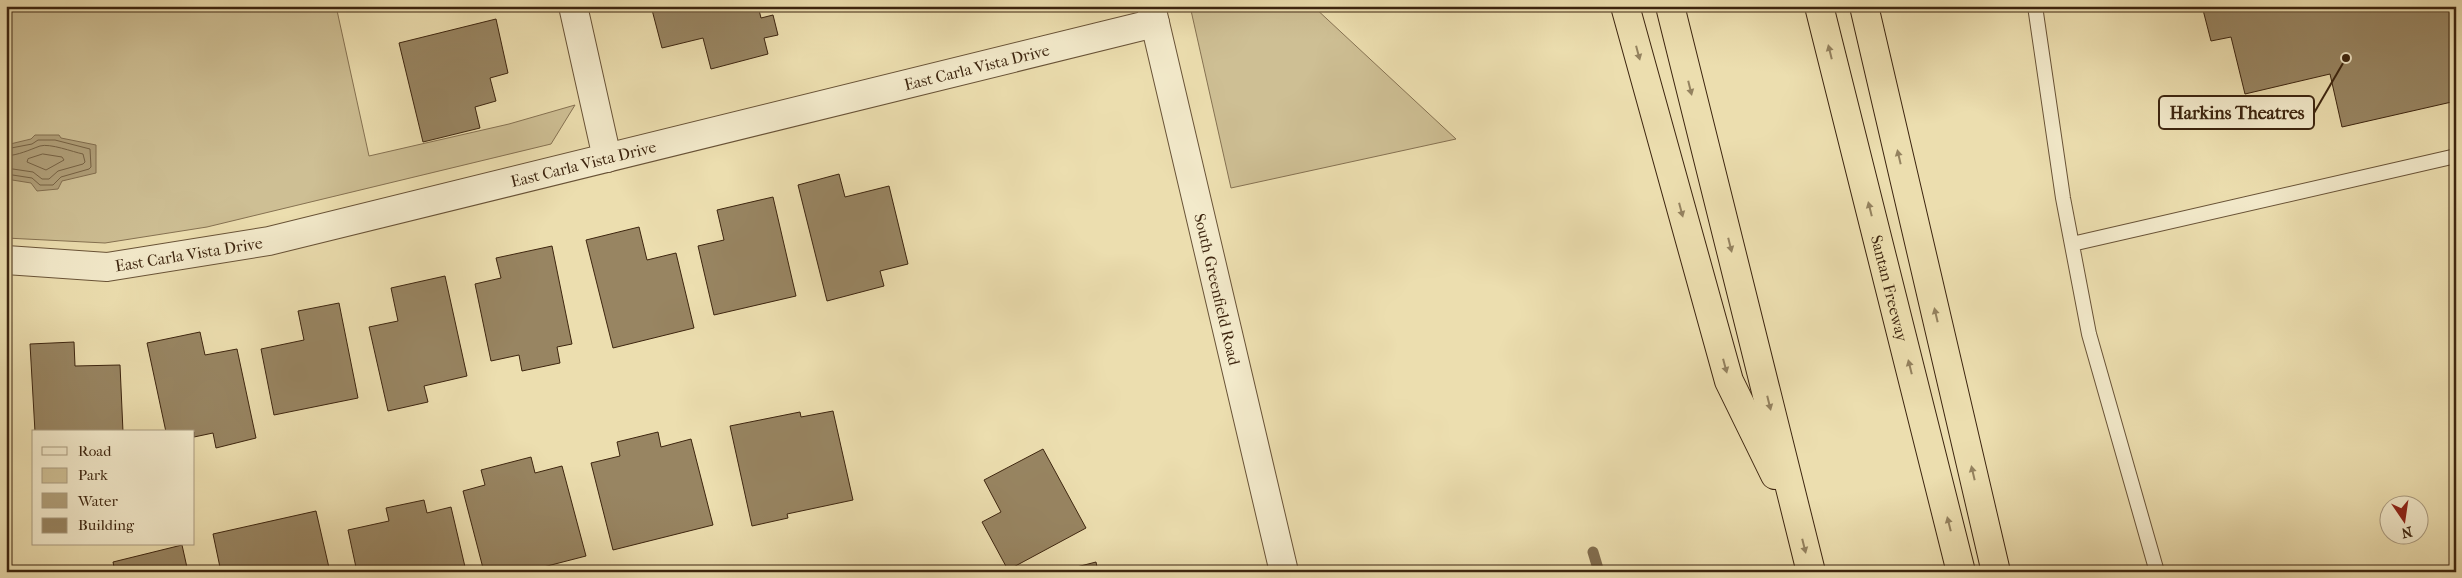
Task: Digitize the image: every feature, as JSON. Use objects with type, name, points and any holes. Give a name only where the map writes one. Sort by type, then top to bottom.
[{"type":"highway","points":[[1625,6],[1729,381],[1798,520]]},
{"type":"highway","points":[[1670,6],[1810,572]]},
{"type":"highway","name":"Santan Freeway","points":[[1819,6],[1961,572]]},
{"type":"highway","points":[[1864,6],[1996,572]]},
{"type":"street","points":[[573,6],[607,158]]},
{"type":"street","name":"East Carla Vista Drive","points":[[6,260],[106,267],[259,243],[607,158],[1153,14]]},
{"type":"street","name":"South Greenfield Road","points":[[1153,14],[1284,572]]},
{"type":"lane","points":[[2035,6],[2063,198],[2089,334],[2156,572]]},
{"type":"lane","points":[[2072,244],[2456,156]]},
{"type":"green space","points":[[6,6],[336,6],[369,156],[509,124],[575,105],[551,144],[207,227],[105,243],[6,238]]},
{"type":"green space","points":[[1190,6],[1313,6],[1456,139],[1231,188]]},
{"type":"water","points":[[35,135],[59,135],[61,138],[96,145],[96,173],[62,181],[58,189],[37,191],[31,183],[6,179],[6,145],[31,139]]},
{"type":"building","points":[[394,6],[413,6],[395,11]]},
{"type":"building","points":[[651,6],[758,6],[761,18],[773,15],[778,35],[764,38],[768,54],[711,69],[703,38],[662,48]]},
{"type":"building","points":[[2202,6],[2452,6],[2456,24],[2456,101],[2342,127],[2330,74],[2245,94],[2231,37],[2211,41]]},
{"type":"building","points":[[496,19],[508,73],[490,78],[496,101],[475,107],[480,128],[423,142],[399,43]]},
{"type":"building","points":[[839,174],[845,197],[889,186],[908,264],[880,271],[884,286],[827,301],[798,185]]},
{"type":"building","points":[[773,197],[796,296],[714,315],[698,246],[724,240],[717,210]]},
{"type":"building","points":[[639,227],[647,260],[676,253],[694,328],[613,348],[586,240]]},
{"type":"building","points":[[552,246],[572,344],[557,347],[560,363],[522,371],[519,355],[491,361],[475,284],[501,278],[496,258]]},
{"type":"building","points":[[445,276],[467,376],[424,386],[428,402],[388,411],[369,327],[398,321],[391,288]]},
{"type":"building","points":[[339,303],[358,398],[274,415],[261,349],[304,340],[298,311]]},
{"type":"building","points":[[200,332],[205,355],[237,349],[256,438],[216,448],[213,433],[195,437],[195,430],[166,430],[147,343]]},
{"type":"building","points":[[74,342],[75,366],[120,365],[123,430],[35,430],[30,344]]},
{"type":"building","points":[[833,411],[853,500],[787,514],[788,518],[752,526],[730,426],[800,412],[801,417]]},
{"type":"building","points":[[658,432],[661,447],[691,439],[713,525],[613,550],[591,463],[620,456],[617,442]]},
{"type":"building","points":[[1043,449],[1086,528],[1008,570],[982,522],[1001,512],[984,480]]},
{"type":"building","points":[[531,457],[535,473],[562,466],[586,556],[524,572],[484,572],[463,491],[485,485],[481,470]]},
{"type":"building","points":[[424,500],[427,513],[451,507],[466,571],[357,572],[348,530],[389,521],[386,508]]},
{"type":"building","points":[[316,511],[330,572],[221,572],[213,534]]},
{"type":"building","points":[[182,546],[188,572],[115,572],[113,562]]},
{"type":"building","points":[[1096,562],[1098,572],[1057,572]]},
{"type":"waterway","points":[[1593,552],[1599,572]]},
{"type":"place","name":"Harkins Theatres","points":[[2346,58]]}]
